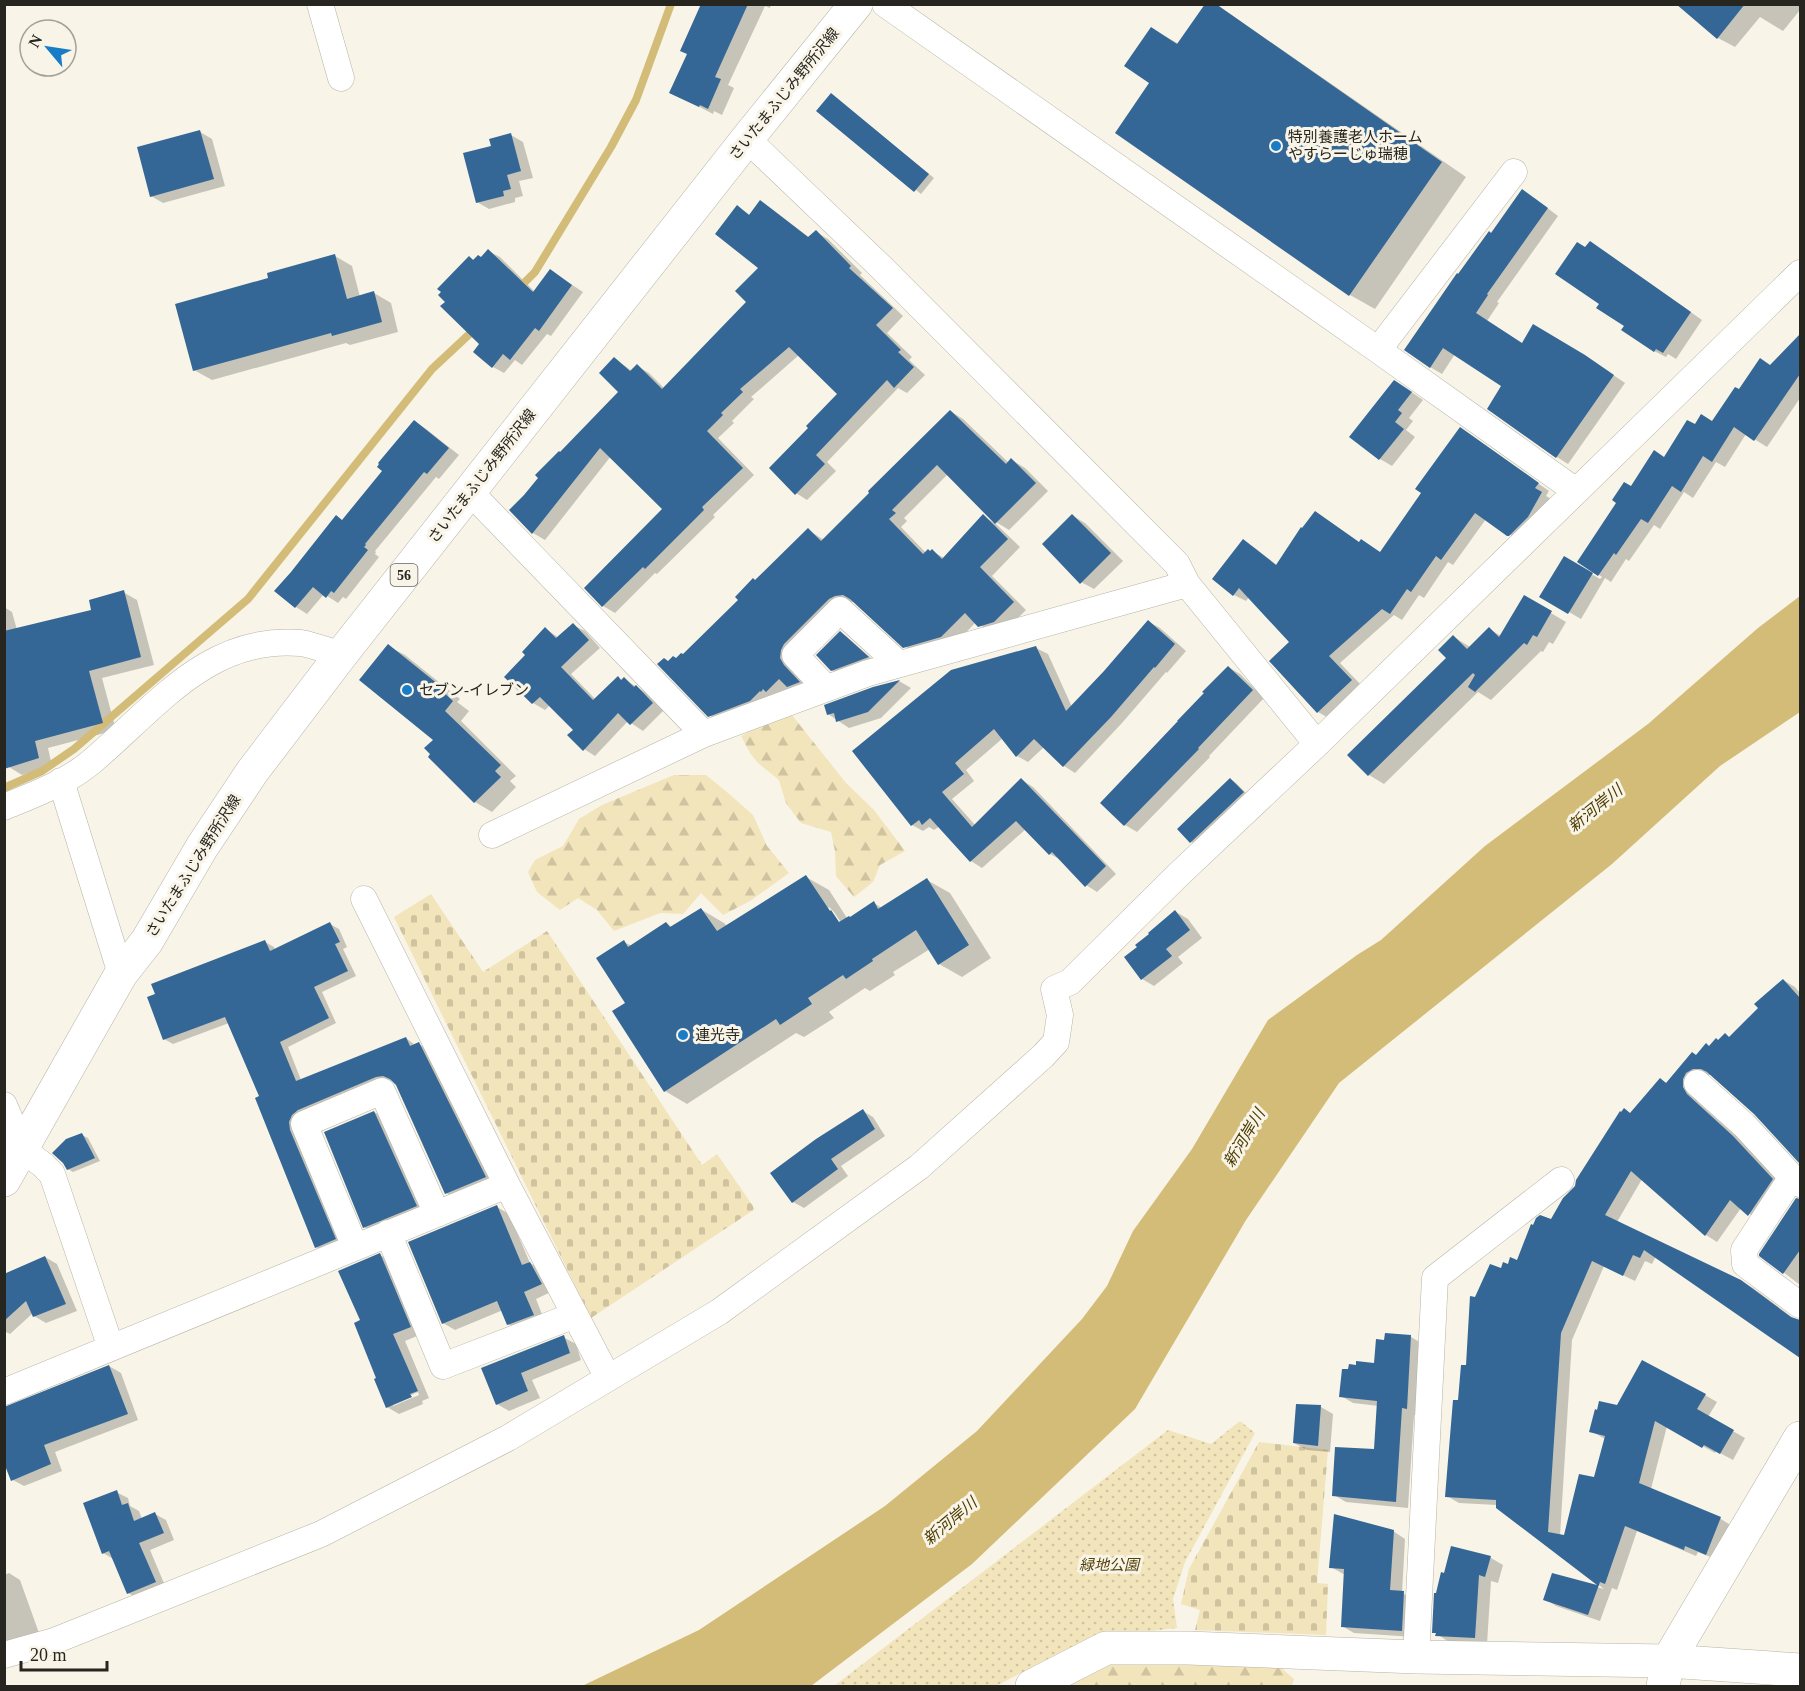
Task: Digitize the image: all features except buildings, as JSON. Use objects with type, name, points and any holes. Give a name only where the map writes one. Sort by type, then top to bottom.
[{"type":"main road","name":"さいたまふじみ野所沢線","points":[[10,1169],[121,974],[147,941],[202,847],[252,772],[341,655],[856,4]]},
{"type":"main road","points":[[1665,1674],[1800,1438]]},
{"type":"main road","points":[[1032,1686],[1106,1648],[1188,1648],[1416,1657],[1665,1674],[1800,1671]]},
{"type":"street","points":[[320,4],[341,78]]},
{"type":"street","points":[[885,4],[1576,491]]},
{"type":"street","points":[[747,139],[882,267],[1178,564],[1187,584],[1317,744]]},
{"type":"street","points":[[1378,350],[1514,172]]},
{"type":"street","points":[[4,1655],[54,1641],[321,1533],[508,1438],[719,1312],[919,1167],[1044,1056],[1056,1042],[1060,1015],[1054,989],[1070,982],[1800,273]]},
{"type":"street","points":[[470,492],[704,734]]},
{"type":"street","points":[[492,835],[704,734],[826,688],[899,664],[1187,584]]},
{"type":"street","points":[[826,688],[795,655],[840,610],[899,664]]},
{"type":"street","points":[[4,807],[62,781],[88,765],[188,676],[229,653],[275,642],[304,644],[341,655]]},
{"type":"street","points":[[62,781],[121,974]]},
{"type":"street","points":[[364,899],[507,1185],[608,1378]]},
{"type":"street","points":[[1697,1083],[1744,1125],[1796,1180],[1744,1250],[1744,1257],[1745,1264],[1800,1305]]},
{"type":"street","points":[[355,1247],[304,1124],[382,1091],[436,1214]]},
{"type":"street","points":[[4,1105],[10,1169],[43,1166],[52,1174],[111,1348]]},
{"type":"street","points":[[1416,1657],[1435,1278],[1561,1180]]},
{"type":"street","points":[[4,1392],[507,1185]]},
{"type":"street","points":[[388,1233],[443,1366],[575,1315]]},
{"type":"green space","points":[[791,714],[846,783],[874,810],[905,851],[880,865],[873,882],[854,897],[836,876],[835,851],[831,832],[801,823],[786,803],[779,780],[758,763],[741,736],[775,718]]},
{"type":"green space","points":[[674,775],[706,775],[728,793],[753,815],[767,846],[789,873],[750,901],[723,915],[701,893],[683,914],[660,913],[614,931],[597,910],[578,898],[560,910],[537,892],[528,872],[535,860],[563,846],[579,819],[602,805]]},
{"type":"green space","points":[[431,894],[483,972],[547,931],[702,1165],[717,1154],[755,1209],[591,1318],[394,917]]},
{"type":"green space","name":"緑地公園","points":[[1240,1421],[1255,1433],[1185,1562],[1173,1599],[1177,1628],[1115,1635],[1057,1654],[996,1686],[834,1686],[1168,1430],[1211,1444]]},
{"type":"green space","points":[[1259,1442],[1328,1450],[1317,1583],[1328,1584],[1326,1635],[1195,1630],[1200,1610],[1181,1604],[1189,1569]]},
{"type":"green space","points":[[1111,1659],[1280,1667],[1294,1679],[1292,1686],[1059,1686]]},
{"type":"water","name":"新河岸川","points":[[1800,596],[1800,712],[1720,766],[1612,864],[1339,1083],[1246,1220],[1135,1409],[972,1564],[811,1686],[582,1686],[699,1630],[885,1506],[977,1431],[1082,1319],[1107,1286],[1133,1231],[1192,1149],[1268,1020],[1381,940],[1485,846],[1648,724],[1758,628]]},
{"type":"waterway","points":[[517,290],[535,272],[611,147],[636,100],[671,4]]},
{"type":"waterway","points":[[4,788],[42,771],[74,749],[248,599],[432,369],[477,327]]},
{"type":"place","name":"特別養護老人ホーム やすらーじゅ瑞穂","points":[[1276,146]]},
{"type":"place","name":"セブン-イレブン","points":[[407,690]]},
{"type":"place","name":"連光寺","points":[[683,1035]]}]
